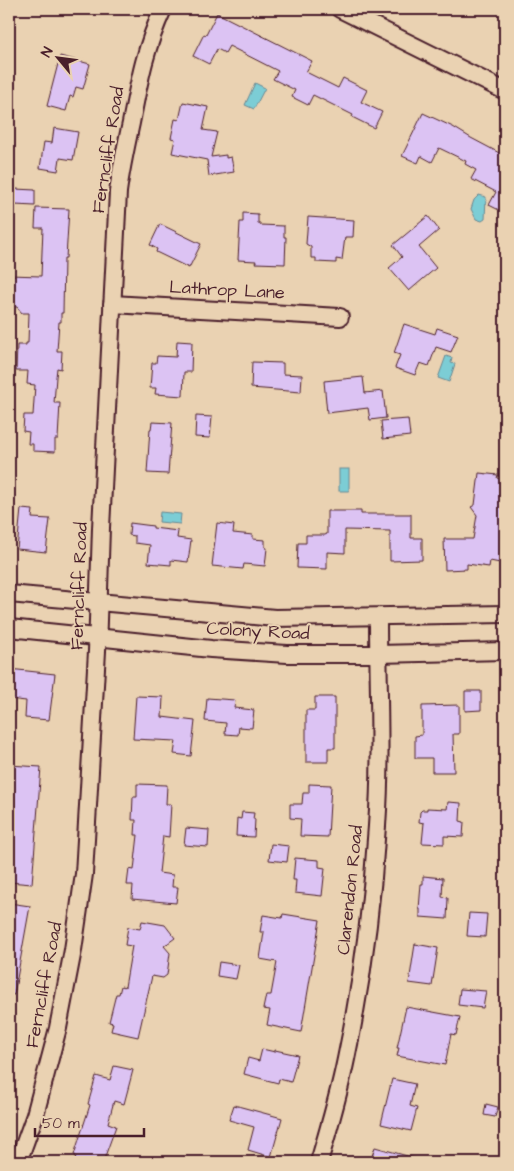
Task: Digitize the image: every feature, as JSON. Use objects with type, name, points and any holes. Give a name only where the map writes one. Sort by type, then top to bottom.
[{"type":"street","name":"Ferncliff Road","points":[[18,1162],[37,1107],[55,1040],[79,909],[88,823],[118,205],[122,164],[143,61],[151,36],[164,9]]},
{"type":"street","points":[[340,9],[505,91]]},
{"type":"street","name":"Lathrop Lane","points":[[112,304],[340,317]]},
{"type":"street","name":"Colony Road","points":[[9,594],[275,618],[378,618],[505,614]]},
{"type":"street","name":"Clarendon Road","points":[[319,1162],[346,1059],[362,970],[370,911],[377,824],[378,618]]},
{"type":"street","name":"Colony Road","points":[[9,628],[242,652],[378,654],[505,651]]},
{"type":"water","points":[[255,83],[265,88],[254,109],[245,105]]},
{"type":"water","points":[[479,195],[486,197],[485,219],[482,221],[476,219],[471,209],[474,200]]},
{"type":"water","points":[[446,356],[452,358],[451,363],[455,364],[449,382],[438,378]]},
{"type":"water","points":[[339,469],[349,469],[349,491],[339,491]]},
{"type":"water","points":[[160,512],[181,514],[180,524],[159,522]]},
{"type":"building","points":[[217,13],[312,61],[306,72],[338,88],[343,78],[367,90],[361,102],[382,112],[374,128],[313,95],[308,105],[292,97],[295,90],[273,79],[278,71],[229,46],[225,53],[217,49],[209,64],[193,56]]},
{"type":"building","points":[[60,56],[90,64],[83,89],[76,87],[73,97],[70,96],[66,111],[47,106]]},
{"type":"building","points":[[183,102],[208,107],[203,130],[217,132],[211,157],[226,155],[226,158],[231,157],[234,172],[209,176],[207,160],[172,153],[175,139],[171,138],[175,119],[179,120]]},
{"type":"building","points":[[423,113],[453,127],[505,156],[505,213],[489,205],[496,192],[471,179],[476,170],[465,164],[466,161],[439,148],[432,162],[421,156],[418,163],[402,156]]},
{"type":"building","points":[[54,128],[78,132],[73,160],[60,158],[58,171],[40,168],[44,142],[52,143]]},
{"type":"building","points":[[15,189],[35,190],[35,206],[15,205]]},
{"type":"building","points":[[36,208],[69,209],[66,258],[64,258],[63,313],[61,313],[61,322],[59,322],[57,351],[62,351],[61,369],[57,368],[54,403],[60,403],[58,439],[55,439],[55,452],[33,451],[33,444],[28,444],[29,432],[23,431],[24,415],[33,415],[35,385],[27,384],[28,371],[16,371],[17,345],[26,345],[28,343],[29,313],[22,313],[17,307],[9,307],[9,275],[41,276],[43,228],[35,228]]},
{"type":"building","points":[[243,213],[258,214],[258,223],[260,225],[284,226],[284,237],[286,237],[285,264],[255,263],[256,261],[238,260],[240,222],[243,222]]},
{"type":"building","points":[[428,216],[439,230],[419,247],[436,268],[409,291],[389,268],[402,257],[393,245]]},
{"type":"building","points":[[308,217],[354,220],[353,237],[345,237],[342,260],[336,259],[336,263],[316,262],[316,258],[311,258],[311,247],[306,244]]},
{"type":"building","points":[[160,224],[201,244],[189,268],[156,252],[157,249],[150,245]]},
{"type":"building","points":[[404,324],[435,334],[437,328],[458,335],[451,352],[436,347],[429,366],[420,363],[415,375],[395,368],[400,355],[394,353]]},
{"type":"building","points":[[177,341],[192,342],[191,372],[184,372],[183,396],[155,394],[156,388],[150,388],[152,363],[156,363],[157,356],[176,357]]},
{"type":"building","points":[[252,362],[283,363],[283,374],[302,375],[301,392],[251,388]]},
{"type":"building","points":[[363,377],[365,393],[383,391],[386,418],[370,420],[368,408],[327,413],[324,381]]},
{"type":"building","points":[[196,416],[212,417],[210,438],[195,437]]},
{"type":"building","points":[[408,419],[410,436],[383,439],[381,421]]},
{"type":"building","points":[[152,422],[172,423],[168,474],[147,473]]},
{"type":"building","points":[[479,473],[498,475],[497,478],[505,481],[505,564],[490,561],[489,567],[467,564],[467,569],[445,570],[444,539],[473,539],[477,515],[471,507],[475,505]]},
{"type":"building","points":[[21,509],[33,510],[32,518],[50,519],[46,552],[17,549]]},
{"type":"building","points":[[327,511],[361,511],[361,514],[411,514],[411,538],[422,538],[422,560],[390,561],[390,531],[345,530],[345,553],[327,552],[327,569],[297,568],[298,543],[306,543],[306,535],[327,534]]},
{"type":"building","points":[[130,523],[178,531],[177,538],[191,540],[188,562],[171,560],[171,565],[148,563],[150,545],[135,543],[135,536],[129,535]]},
{"type":"building","points":[[217,523],[234,525],[233,533],[253,535],[253,539],[265,540],[265,547],[267,548],[265,566],[244,564],[243,569],[212,566]]},
{"type":"building","points":[[9,669],[55,674],[49,720],[25,718],[26,701],[9,699]]},
{"type":"building","points":[[465,691],[481,691],[481,710],[465,711]]},
{"type":"building","points":[[136,696],[163,697],[162,717],[195,721],[191,756],[174,754],[176,741],[133,739]]},
{"type":"building","points":[[315,697],[335,697],[335,748],[328,748],[328,762],[306,762],[306,710],[315,710]]},
{"type":"building","points":[[207,698],[235,700],[234,708],[254,710],[252,728],[239,727],[238,735],[225,734],[226,723],[205,721]]},
{"type":"building","points":[[459,705],[459,734],[453,734],[454,772],[432,772],[432,758],[415,758],[415,736],[422,735],[422,706]]},
{"type":"building","points":[[9,765],[41,767],[32,884],[9,882]]},
{"type":"building","points":[[137,784],[167,785],[166,804],[171,804],[169,837],[163,836],[159,873],[173,875],[172,887],[178,887],[176,903],[132,899],[133,885],[127,885],[129,869],[134,870],[138,835],[135,835],[136,820],[132,820],[133,797],[137,797]]},
{"type":"building","points":[[309,784],[331,785],[328,837],[300,836],[301,819],[290,818],[290,804],[302,804],[303,793],[309,793]]},
{"type":"building","points":[[448,802],[461,803],[460,821],[464,822],[463,837],[444,836],[444,844],[422,843],[424,823],[419,822],[420,812],[427,810],[427,808],[447,809]]},
{"type":"building","points":[[242,812],[254,813],[254,837],[236,836],[237,818],[241,819]]},
{"type":"building","points":[[186,828],[209,830],[208,847],[184,845]]},
{"type":"building","points":[[271,844],[289,846],[287,862],[269,860]]},
{"type":"building","points":[[295,858],[319,860],[319,867],[325,868],[322,896],[295,893],[296,880],[293,880]]},
{"type":"building","points":[[423,876],[443,878],[442,897],[448,898],[447,919],[420,917],[419,909]]},
{"type":"building","points":[[9,903],[30,906],[14,995],[9,994]]},
{"type":"building","points":[[469,913],[487,914],[485,937],[467,936]]},
{"type":"building","points":[[283,914],[320,920],[301,1032],[267,1025],[270,1010],[263,1009],[266,995],[271,995],[277,962],[260,959],[264,932],[260,932],[263,915],[282,918]]},
{"type":"building","points":[[142,921],[165,925],[175,938],[164,946],[170,953],[167,975],[163,978],[152,976],[138,1037],[111,1031],[113,1023],[109,1022],[116,994],[119,994],[121,986],[125,987],[132,946],[125,945],[128,927],[140,929]]},
{"type":"building","points":[[415,944],[438,948],[432,986],[409,983]]},
{"type":"building","points":[[219,962],[239,965],[236,979],[217,976]]},
{"type":"building","points":[[460,989],[486,991],[483,1008],[458,1005]]},
{"type":"building","points":[[406,1007],[460,1017],[456,1035],[451,1034],[445,1065],[397,1056]]},
{"type":"building","points":[[262,1049],[298,1055],[291,1082],[279,1079],[278,1083],[244,1074],[248,1058],[259,1061]]},
{"type":"building","points":[[114,1066],[133,1070],[124,1104],[114,1101],[108,1123],[116,1126],[103,1162],[74,1162],[76,1156],[74,1155],[90,1105],[88,1104],[96,1076],[110,1080]]},
{"type":"building","points":[[392,1079],[415,1084],[410,1106],[417,1108],[411,1131],[381,1124]]},
{"type":"building","points":[[486,1104],[498,1107],[495,1117],[484,1115]]},
{"type":"building","points":[[234,1105],[282,1118],[271,1157],[248,1150],[254,1127],[229,1120]]},
{"type":"building","points":[[375,1147],[418,1159],[418,1162],[370,1162]]}]
